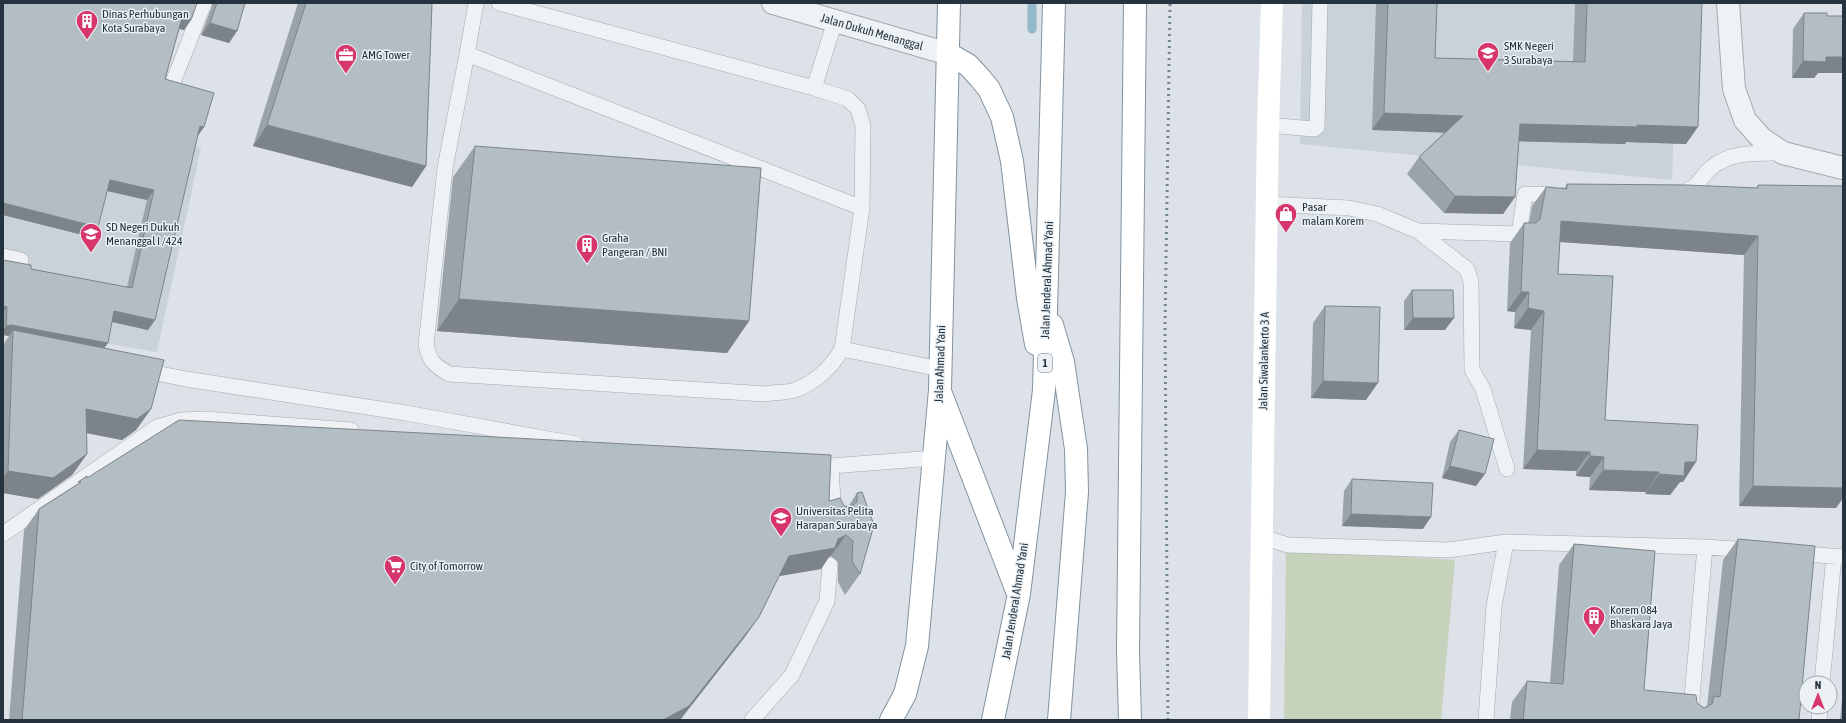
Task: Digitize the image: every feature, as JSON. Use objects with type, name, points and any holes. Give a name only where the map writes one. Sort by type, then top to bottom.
[{"type":"main road","name":"Jalan Ahmad Yani","points":[[891,720],[905,694],[917,646],[934,458],[940,380],[949,54],[949,3]]},
{"type":"main road","name":"Jalan Jenderal Ahmad Yani","points":[[993,720],[1018,594],[1044,390],[1054,3]]},
{"type":"main road","points":[[1130,720],[1128,652],[1135,3]]},
{"type":"main road","name":"Jalan Siwalankerto 3 A","points":[[1259,720],[1268,125],[1272,3]]},
{"type":"main road","points":[[949,54],[968,65],[980,78],[989,89],[1002,117],[1012,161],[1028,298],[1044,390]]},
{"type":"main road","points":[[1046,307],[1063,362],[1076,449],[1078,492],[1059,720]]},
{"type":"main road","points":[[940,380],[1018,594]]},
{"type":"main road","points":[[1121,720],[1128,652]]},
{"type":"street","name":"Jalan Dukuh Menanggal","points":[[773,3],[949,54]]},
{"type":"street","points":[[1728,3],[1730,53],[1734,89],[1745,120],[1762,139],[1782,153],[1843,168]]},
{"type":"lane","points":[[172,85],[204,3]]},
{"type":"lane","points":[[476,3],[445,168],[426,345],[429,359],[437,367],[449,374],[766,394],[794,390],[817,378],[833,364],[842,349],[862,208],[863,126],[858,109],[848,99],[814,88],[499,3]]},
{"type":"lane","points":[[1268,125],[1314,129],[1317,127],[1320,3]]},
{"type":"lane","points":[[814,88],[835,21]]},
{"type":"lane","points":[[467,54],[862,208]]},
{"type":"lane","points":[[1668,196],[1693,190],[1712,167],[1732,157],[1758,153],[1782,153]]},
{"type":"lane","points":[[1418,231],[1519,234],[1525,194],[1573,195]]},
{"type":"lane","points":[[1267,204],[1349,208],[1377,214],[1418,231],[1467,270],[1471,282],[1472,370],[1483,389],[1507,469]]},
{"type":"lane","points":[[3,256],[21,260]]},
{"type":"lane","points":[[842,349],[940,380]]},
{"type":"lane","points":[[127,367],[186,379],[406,413],[590,447],[462,438]]},
{"type":"lane","points":[[3,534],[157,427],[181,420],[205,419],[366,431]]},
{"type":"lane","points":[[800,464],[831,466],[934,458]]},
{"type":"lane","points":[[831,466],[834,519]]},
{"type":"lane","points":[[1261,537],[1288,545],[1448,550],[1506,542],[1705,547],[1766,551]]},
{"type":"lane","points":[[1486,720],[1494,606],[1506,542]]},
{"type":"lane","points":[[1690,720],[1705,547]]},
{"type":"lane","points":[[1781,552],[1839,556],[1823,675]]},
{"type":"lane","points":[[752,720],[792,675],[827,601],[830,565]]},
{"type":"shaded area","name":"SMK Negeri 3 Surabaya","points":[[1302,3],[1678,3],[1672,180],[1300,144]]},
{"type":"shaded area","name":"SD Negeri Dukuh Menanggal I /424","points":[[110,126],[201,148],[157,352],[3,326],[3,163]]},
{"type":"green space","points":[[1286,549],[1455,560],[1441,720],[1284,720]]},
{"type":"building","points":[[3,3],[197,3],[191,20],[182,18],[165,79],[214,93],[204,127],[200,126],[155,320],[114,311],[108,343],[11,325],[6,326],[7,307],[3,306],[3,260],[31,265],[31,269],[132,288],[154,190],[110,180],[98,227],[3,203]]},
{"type":"building","points":[[217,3],[245,3],[237,31],[210,23]]},
{"type":"building","name":"AMG Tower","points":[[306,3],[432,3],[426,166],[267,125]]},
{"type":"building","points":[[1388,3],[1437,3],[1435,58],[1585,62],[1587,3],[1702,3],[1698,127],[1520,124],[1515,197],[1455,196],[1419,157],[1463,116],[1384,113]]},
{"type":"building","points":[[1804,13],[1827,13],[1827,16],[1843,16],[1843,57],[1826,57],[1826,62],[1803,61]]},
{"type":"building","name":"Graha Pangeran / BNI","points":[[475,146],[761,168],[749,321],[459,299]]},
{"type":"building","points":[[1567,184],[1687,185],[1758,188],[1758,185],[1843,186],[1843,488],[1753,486],[1758,236],[1561,221],[1558,274],[1613,276],[1605,420],[1698,425],[1696,462],[1685,462],[1684,476],[1659,474],[1659,472],[1603,470],[1604,457],[1590,456],[1590,452],[1537,450],[1544,311],[1528,308],[1529,292],[1521,292],[1524,223],[1536,223],[1540,219],[1546,187],[1567,189]]},
{"type":"building","points":[[1412,290],[1453,290],[1454,318],[1413,318]]},
{"type":"building","points":[[1325,306],[1380,307],[1378,383],[1323,381]]},
{"type":"building","points":[[13,330],[164,360],[151,409],[137,419],[86,409],[87,454],[53,478],[8,471]]},
{"type":"building","name":"City of Tomorrow","points":[[179,420],[831,455],[829,501],[840,498],[844,506],[850,507],[857,502],[857,493],[862,492],[874,525],[860,574],[852,561],[853,541],[846,535],[838,539],[835,548],[789,556],[759,617],[689,706],[663,720],[22,720],[39,509],[81,482],[78,482],[87,476],[87,478]]},
{"type":"building","points":[[1459,430],[1494,439],[1485,474],[1450,466]]},
{"type":"building","points":[[1352,479],[1433,483],[1431,517],[1351,514]]},
{"type":"building","points":[[1738,539],[1815,546],[1803,675],[1798,675],[1799,720],[1523,720],[1527,681],[1563,684],[1574,544],[1655,551],[1644,690],[1696,695],[1697,703],[1704,708],[1712,704],[1714,696],[1720,697]]},
{"type":"waterway","points":[[1032,3],[1032,29]]},
{"type":"railway","points":[[1168,720],[1165,326],[1170,3]]},
{"type":"place","name":"Dinas Perhubungan Kota Surabaya","points":[[87,40]]},
{"type":"place","name":"SMK Negeri 3 Surabaya","points":[[1488,72]]},
{"type":"place","name":"AMG Tower","points":[[346,74]]},
{"type":"place","name":"Pasar malam Korem","points":[[1286,234]]},
{"type":"place","name":"SD Negeri Dukuh Menanggal I /424","points":[[91,254]]},
{"type":"place","name":"Graha Pangeran / BNI","points":[[587,264]]},
{"type":"place","name":"Universitas Pelita Harapan Surabaya","points":[[781,538]]},
{"type":"place","name":"City of Tomorrow","points":[[395,586]]},
{"type":"place","name":"Korem 084 Bhaskara Jaya","points":[[1594,636]]}]
